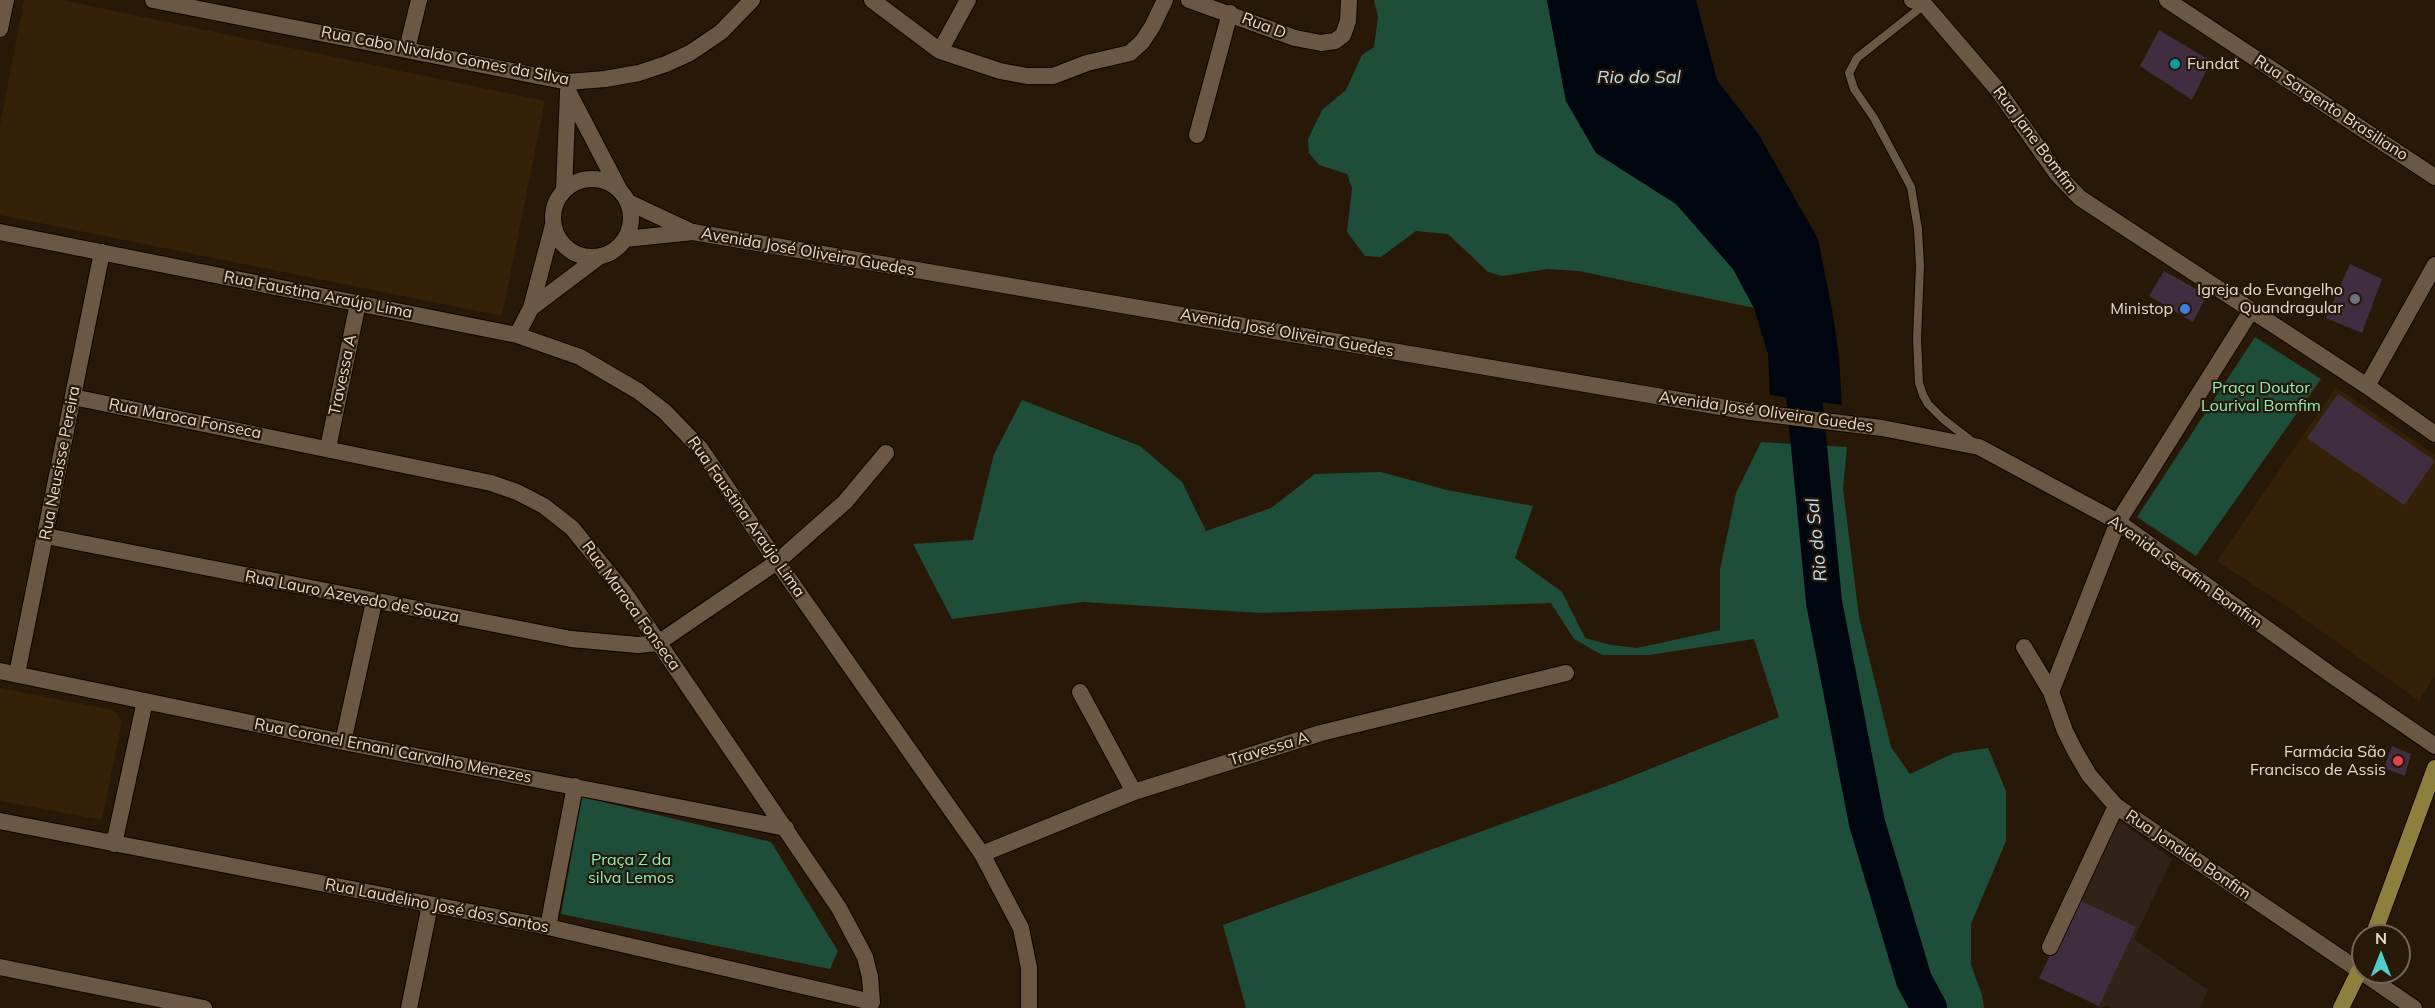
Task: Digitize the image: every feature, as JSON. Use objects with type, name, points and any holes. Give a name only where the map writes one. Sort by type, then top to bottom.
[{"type":"main road","points":[[2377,924],[2435,768]]},
{"type":"main road","points":[[2341,1008],[2353,984]]},
{"type":"street","points":[[0,29],[6,0]]},
{"type":"street","name":"Rua Cabo Nivaldo Gomes da Silva","points":[[153,0],[407,49],[568,87],[639,73],[690,53],[721,33],[752,0]]},
{"type":"street","points":[[407,49],[419,0]]},
{"type":"street","points":[[872,0],[940,51],[1000,72],[1027,76],[1053,76],[1088,63],[1125,55],[1135,50],[1152,27],[1164,0]]},
{"type":"street","points":[[940,51],[968,0]]},
{"type":"street","name":"Rua D","points":[[1189,0],[1314,43],[1328,43],[1340,39],[1347,28],[1349,0]]},
{"type":"street","name":"Rua Sargento Brasiliano","points":[[2167,0],[2435,177]]},
{"type":"street","name":"Rua Jane Bomfim","points":[[1918,2],[1996,89],[2057,174],[2079,198],[2367,386],[2435,434]]},
{"type":"street","points":[[1197,135],[1230,13]]},
{"type":"street","points":[[564,190],[568,87]]},
{"type":"street","points":[[531,308],[600,256],[616,248],[625,239],[630,227],[631,214],[624,196],[568,87]]},
{"type":"street","points":[[516,335],[531,308],[553,225],[553,213],[564,190],[586,179],[598,179],[610,183],[624,196]]},
{"type":"street","name":"Avenida José Oliveira Guedes","points":[[624,196],[693,232]]},
{"type":"street","points":[[553,225],[558,237],[576,254],[600,256]]},
{"type":"street","name":"Rua Faustina Araújo Lima","points":[[0,232],[516,335],[580,357],[638,391],[664,411],[700,448],[982,854],[1021,928],[1029,968],[1029,1008]]},
{"type":"street","name":"Avenida José Oliveira Guedes","points":[[625,239],[693,232],[1750,412],[1882,428]]},
{"type":"street","name":"Rua Neusisse Pereira","points":[[8,673],[46,537],[102,252]]},
{"type":"street","points":[[2367,386],[2435,265]]},
{"type":"street","name":"Travessa A","points":[[328,448],[358,303]]},
{"type":"street","points":[[2051,692],[2118,522],[2251,311]]},
{"type":"street","name":"Rua Maroca Fonseca","points":[[73,397],[491,483],[544,506],[572,528],[591,549],[786,828],[839,908],[865,957],[870,1005]]},
{"type":"street","name":"Avenida Serafim Bomfim","points":[[1882,428],[1979,447],[2118,522],[2435,746]]},
{"type":"street","points":[[658,643],[777,562],[845,502],[886,453]]},
{"type":"street","name":"Rua Lauro Azevedo de Souza","points":[[46,537],[571,639],[615,645],[658,643]]},
{"type":"street","points":[[343,742],[374,602]]},
{"type":"street","name":"Rua Jonaldo Bonfim","points":[[2024,646],[2051,692],[2065,732],[2075,751],[2089,775],[2116,806],[2351,960]]},
{"type":"street","name":"Rua Coronel Ernani Carvalho Menezes","points":[[8,673],[343,742],[786,828]]},
{"type":"street","name":"Travessa A","points":[[982,854],[1134,792],[1321,733],[1566,673]]},
{"type":"street","points":[[1080,692],[1134,792]]},
{"type":"street","points":[[114,844],[145,701]]},
{"type":"street","points":[[548,927],[575,786]]},
{"type":"street","points":[[2050,947],[2116,806]]},
{"type":"street","name":"Rua Laudelino José dos Santos","points":[[0,821],[548,927],[870,1005]]},
{"type":"street","points":[[409,1008],[430,905]]},
{"type":"street","points":[[0,967],[204,1008]]},
{"type":"street","name":"Rua Jonaldo Bonfim","points":[[2384,984],[2414,1008]]},
{"type":"lane","points":[[1918,2],[1857,58],[1849,73],[1854,89],[1874,118],[1911,187],[1918,229],[1920,267],[1917,339],[1919,384],[1928,404],[1979,447]]},
{"type":"shaded area","points":[[24,0],[62,0],[545,101],[502,316],[0,215],[0,125]]},
{"type":"shaded area","points":[[2336,387],[2435,455],[2435,674],[2419,701],[2286,606],[2217,561]]},
{"type":"shaded area","points":[[0,688],[113,710],[122,721],[102,820],[0,801]]},
{"type":"shaded area","points":[[2115,818],[2172,859],[2134,939],[2208,990],[2200,1008],[2111,1008],[2108,1005],[2101,1008],[2045,977]]},
{"type":"green space","points":[[1374,0],[1547,0],[1566,101],[1596,153],[1676,204],[1733,269],[1754,308],[1579,271],[1548,269],[1502,276],[1488,272],[1448,234],[1416,231],[1381,257],[1365,256],[1347,232],[1352,188],[1347,174],[1319,165],[1309,153],[1308,139],[1322,110],[1346,90],[1362,55],[1374,47],[1378,17]]},
{"type":"green space","name":"Praça Doutor Lourival Bomfim","points":[[2255,337],[2321,379],[2196,556],[2137,517]]},
{"type":"green space","points":[[1022,400],[1140,446],[1182,482],[1206,531],[1271,508],[1315,474],[1381,472],[1447,490],[1533,506],[1515,558],[1562,592],[1585,638],[1611,645],[1637,648],[1720,630],[1720,569],[1736,493],[1761,442],[1847,447],[1843,489],[1859,617],[1891,747],[1910,774],[1954,753],[1988,748],[2006,791],[2006,841],[1971,924],[1971,965],[1982,995],[1984,1008],[1246,1008],[1223,925],[1615,783],[1779,717],[1754,639],[1649,655],[1602,655],[1574,639],[1551,603],[1261,613],[1083,602],[952,619],[913,544],[973,540],[994,454]]},
{"type":"green space","name":"Praça Z da silva Lemos","points":[[582,797],[771,842],[838,951],[830,969],[561,914]]},
{"type":"water","name":"Rio do Sal","points":[[1547,0],[1696,0],[1717,80],[1759,135],[1818,239],[1833,314],[1842,405],[1770,395],[1768,354],[1754,308],[1733,269],[1676,204],[1596,153],[1566,101]]},
{"type":"building","name":"Fundat","points":[[2159,30],[2211,61],[2192,100],[2140,66]]},
{"type":"building","name":"Igreja do Evangelho Quandragular","points":[[2350,264],[2382,279],[2362,333],[2326,318]]},
{"type":"building","name":"Ministop","points":[[2164,271],[2207,295],[2193,322],[2149,296]]},
{"type":"building","points":[[2338,394],[2435,461],[2404,505],[2307,438]]},
{"type":"building","name":"Farmácia São Francisco de Assis","points":[[2392,746],[2411,754],[2405,776],[2384,768]]},
{"type":"building","points":[[2077,899],[2136,927],[2099,1006],[2039,978]]},
{"type":"waterway","name":"Rio do Sal","points":[[1800,353],[1824,602],[1867,823],[1914,980],[1929,1008]]},
{"type":"place","name":"Fundat","points":[[2175,64]]},
{"type":"place","name":"Igreja do Evangelho Quandragular","points":[[2355,299]]},
{"type":"place","name":"Ministop","points":[[2185,309]]},
{"type":"place","name":"Farmácia São Francisco de Assis","points":[[2398,761]]}]
